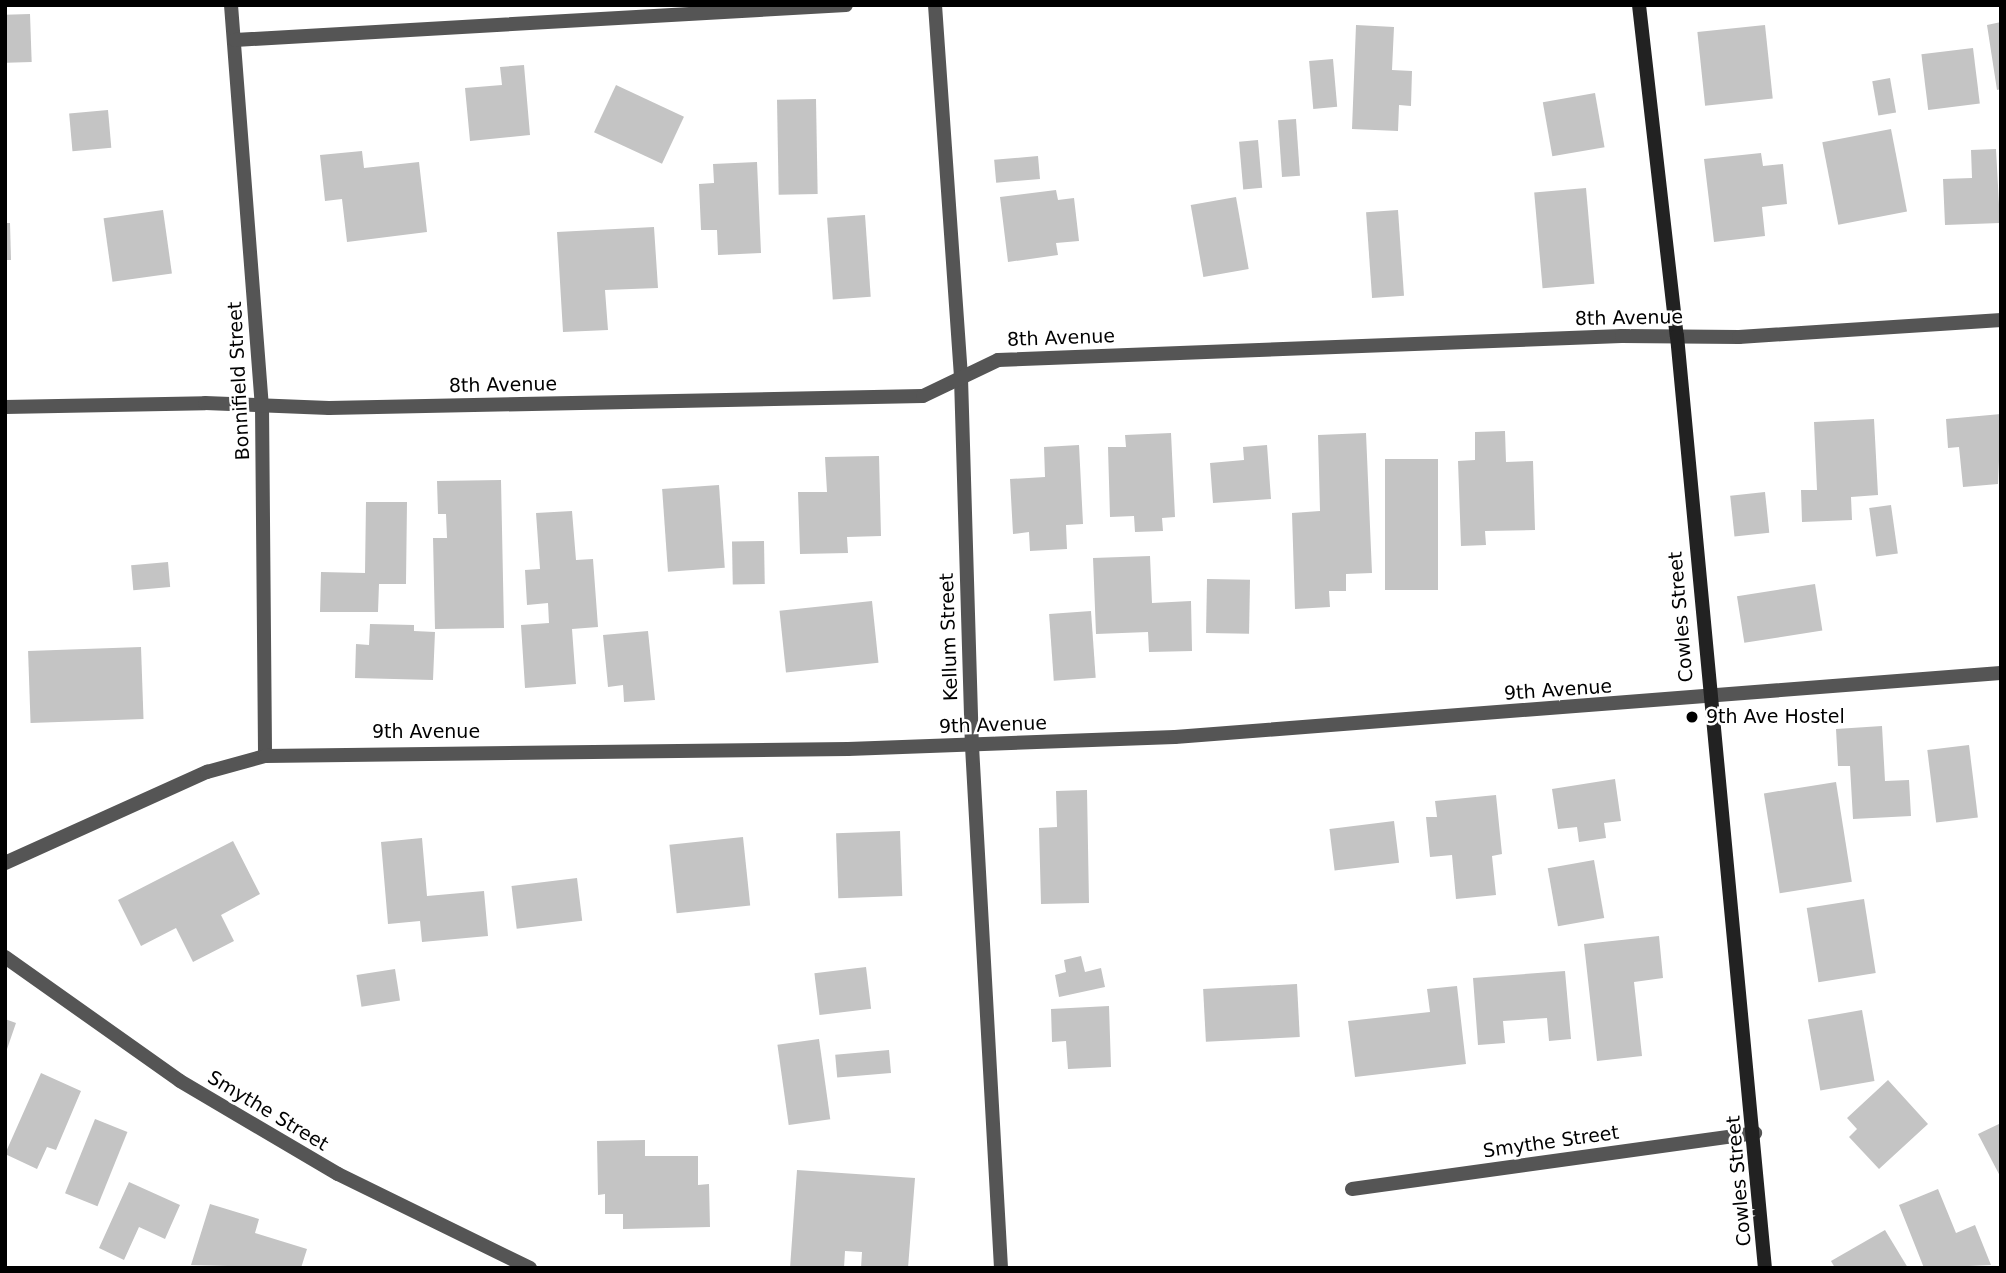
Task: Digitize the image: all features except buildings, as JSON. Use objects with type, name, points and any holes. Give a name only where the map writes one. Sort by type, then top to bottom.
[{"type":"main road","name":"Cowles Street","points":[[1639,5],[1677,336],[1708,698],[1755,1133],[1765,1268]]},
{"type":"street","name":"Bonnifield Street","points":[[231,5],[262,406],[265,756]]},
{"type":"street","points":[[235,40],[846,5]]},
{"type":"street","name":"Kellum Street","points":[[935,5],[961,378],[972,746],[1001,1268]]},
{"type":"street","name":"8th Avenue","points":[[5,407],[923,396],[998,360],[1677,336],[1739,337],[2001,320]]},
{"type":"street","name":"9th Avenue","points":[[5,863],[207,772],[265,756],[972,746],[1175,737],[1708,698],[2001,673]]},
{"type":"street","name":"Smythe Street","points":[[5,957],[180,1081],[338,1174],[530,1268]]},
{"type":"street","name":"Smythe Street","points":[[1352,1189],[1755,1133]]},
{"type":"place","name":"9th Ave Hostel","points":[[1692,717]]}]
